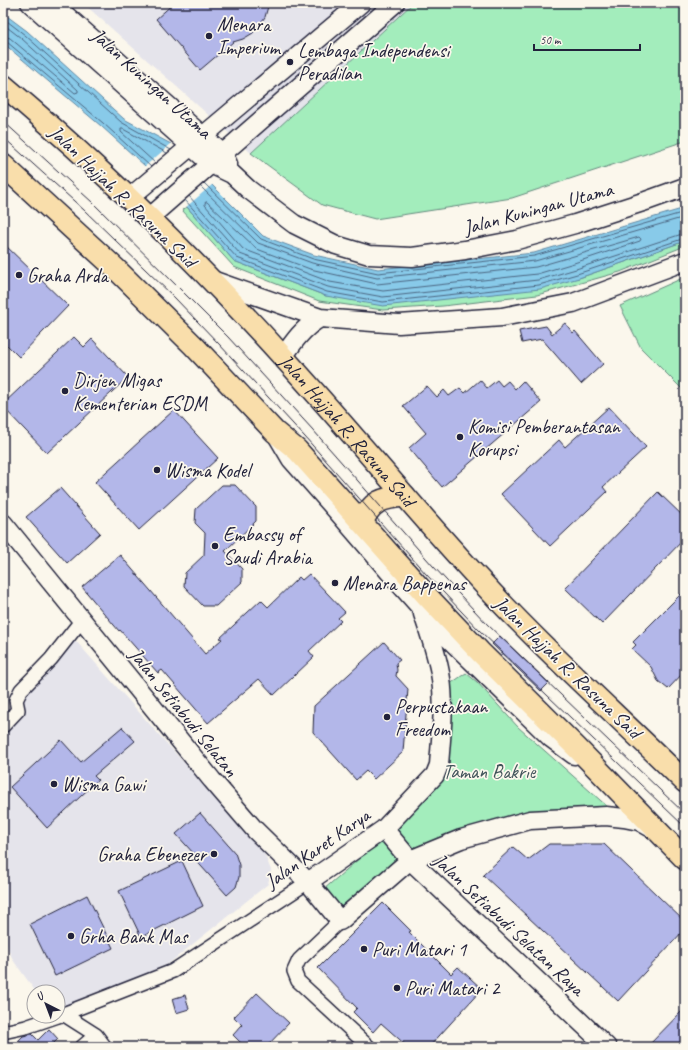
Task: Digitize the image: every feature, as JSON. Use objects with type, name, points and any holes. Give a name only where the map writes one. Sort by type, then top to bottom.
[{"type":"main road","name":"Jalan Hajjah R. Rasuna Said","points":[[3,85],[94,166],[149,218],[208,278],[283,357],[478,579],[685,782]]},
{"type":"main road","points":[[3,165],[130,283],[194,346],[275,432],[297,450],[427,596],[480,652],[577,748],[685,859]]},
{"type":"main road","points":[[356,516],[359,507],[376,485],[381,469]]},
{"type":"main road","points":[[356,516],[368,511],[376,503],[384,499],[405,496]]},
{"type":"street","name":"Jalan Kuningan Utama","points":[[30,3],[213,163],[232,174],[248,189],[294,224],[336,245],[369,255],[412,257],[465,250],[517,240],[582,222],[685,187]]},
{"type":"street","name":"Jalan Kuningan Utama","points":[[52,3],[192,145]]},
{"type":"street","points":[[128,199],[360,3]]},
{"type":"street","points":[[149,218],[395,3]]},
{"type":"street","points":[[208,278],[320,318],[399,324],[502,317],[573,303],[685,262]]},
{"type":"street","points":[[283,357],[297,336],[309,325],[320,318]]},
{"type":"street","points":[[275,432],[291,459],[445,635],[551,738],[604,776]]},
{"type":"street","name":"Jalan Setiabudi Selatan","points":[[4,527],[194,760],[255,830],[308,882],[340,921]]},
{"type":"street","name":"Jalan Karet Karya","points":[[66,1013],[173,971],[308,882],[384,829],[435,775],[439,765],[443,699],[437,661],[421,607]]},
{"type":"street","points":[[3,726],[18,710],[16,700],[21,690],[51,659],[81,621]]},
{"type":"street","points":[[369,1047],[298,981],[294,971],[299,960],[340,921],[410,860],[461,839],[530,820],[606,816],[639,821],[658,832]]},
{"type":"street","name":"Jalan Setiabudi Selatan Raya","points":[[384,829],[410,860],[607,1047]]},
{"type":"street","points":[[66,1018],[96,1035],[105,1047]]},
{"type":"street","name":"Jalan Karet Karya","points":[[3,1032],[34,1024]]},
{"type":"street","points":[[82,1047],[96,1035]]},
{"type":"shaded area","points":[[83,3],[413,3],[251,153]]},
{"type":"shaded area","points":[[75,640],[264,853],[271,870],[268,884],[168,964],[66,1008],[66,984],[30,984],[13,960],[3,937],[3,736],[10,730],[22,711],[24,696]]},
{"type":"green space","points":[[413,3],[685,3],[685,141],[512,198],[375,219],[322,205],[251,153]]},
{"type":"green space","points":[[187,207],[234,261],[326,296],[579,278],[685,241],[685,246],[620,272],[537,295],[443,306],[383,310],[319,301],[234,267],[182,210]]},
{"type":"green space","points":[[685,277],[685,392],[641,348],[620,306]]},
{"type":"green space","name":"Taman Bakrie","points":[[466,673],[477,682],[518,727],[609,808],[465,837],[341,911],[323,890],[391,831],[436,777],[450,684]]},
{"type":"water","points":[[3,13],[27,31],[124,119],[171,144],[263,236],[314,255],[378,269],[534,253],[685,208],[685,241],[579,278],[540,289],[383,306],[326,296],[234,261],[187,207],[145,166],[101,126],[3,43]]},
{"type":"pier","points":[[172,143],[213,184],[185,208],[143,168]]},
{"type":"building","name":"Menara Imperium","points":[[174,3],[269,3],[265,17],[253,33],[243,39],[233,42],[200,70],[156,19]]},
{"type":"building","name":"Graha Arda","points":[[3,243],[68,306],[19,357],[3,341]]},
{"type":"building","points":[[565,323],[573,333],[575,331],[603,364],[581,384],[542,339],[522,343],[519,331],[546,326],[552,334]]},
{"type":"building","name":"Dirjen Migas Kementerian ESDM","points":[[74,337],[84,347],[92,339],[128,377],[47,453],[3,407],[3,404]]},
{"type":"building","name":"Komisi Pemberantasan Korupsi","points":[[480,380],[487,388],[497,380],[502,386],[508,381],[515,389],[523,381],[541,402],[442,487],[409,448],[426,433],[403,406],[427,386],[437,397],[444,390],[449,396],[460,388],[465,393]]},
{"type":"building","points":[[609,407],[646,447],[603,487],[607,492],[550,546],[501,494],[559,440],[565,447]]},
{"type":"building","name":"Wisma Kodel","points":[[174,410],[218,458],[139,530],[95,482]]},
{"type":"building","name":"Embassy of Saudi Arabia","points":[[222,485],[235,485],[256,507],[256,521],[225,551],[242,569],[242,582],[216,606],[203,606],[184,586],[185,573],[204,555],[205,533],[195,523],[196,509]]},
{"type":"building","points":[[60,488],[100,533],[67,563],[26,517]]},
{"type":"building","points":[[658,492],[685,518],[685,538],[602,624],[565,588]]},
{"type":"building","points":[[120,555],[205,654],[261,600],[268,607],[299,577],[302,580],[309,574],[345,612],[338,618],[341,621],[309,651],[314,657],[274,695],[259,679],[208,723],[162,670],[158,673],[120,630],[119,631],[82,587]]},
{"type":"building","points":[[685,590],[685,671],[668,689],[658,681],[651,667],[632,649],[636,645],[633,642]]},
{"type":"building","points":[[500,636],[549,683],[541,691],[492,644]]},
{"type":"building","points":[[384,642],[400,660],[396,663],[396,676],[408,689],[403,752],[374,779],[366,771],[356,780],[313,732],[314,706]]},
{"type":"building","name":"Wisma Gawi","points":[[122,727],[135,741],[94,776],[98,780],[47,828],[10,787],[61,740],[81,762]]},
{"type":"building","name":"Graha Ebenezer","points":[[200,813],[235,853],[239,865],[239,877],[236,887],[227,895],[192,856],[195,855],[176,834]]},
{"type":"building","points":[[549,844],[604,844],[685,922],[685,929],[618,1001],[483,875],[513,847],[528,860]]},
{"type":"building","points":[[182,861],[203,906],[141,937],[119,891]]},
{"type":"building","name":"Grha Bank Mas","points":[[87,895],[113,948],[55,976],[30,924]]},
{"type":"building","points":[[383,903],[411,931],[409,932],[451,974],[458,967],[482,989],[429,1047],[408,1047],[381,1023],[373,1032],[353,1012],[357,1008],[318,968]]},
{"type":"building","points":[[257,993],[289,1023],[266,1047],[245,1047],[233,1035],[242,1025],[234,1017]]},
{"type":"building","points":[[185,995],[189,1009],[176,1013],[172,999]]},
{"type":"building","points":[[685,1008],[685,1047],[647,1047]]},
{"type":"building","points":[[49,1029],[58,1039],[50,1047],[25,1047],[18,1041],[23,1036],[32,1034],[38,1040]]},
{"type":"tram line","points":[[3,121],[92,202],[228,337],[313,430],[433,566],[487,624],[685,814]]},
{"type":"tram line","points":[[3,137],[84,210],[175,298],[305,437],[426,574],[479,630],[685,827]]},
{"type":"place","name":"Menara Imperium","points":[[209,36]]},
{"type":"place","name":"Lembaga Independensi Peradilan","points":[[290,62]]},
{"type":"place","name":"Graha Arda","points":[[19,275]]},
{"type":"place","name":"Dirjen Migas Kementerian ESDM","points":[[65,391]]},
{"type":"place","name":"Komisi Pemberantasan Korupsi","points":[[460,437]]},
{"type":"place","name":"Wisma Kodel","points":[[157,470]]},
{"type":"place","name":"Embassy of Saudi Arabia","points":[[215,546]]},
{"type":"place","name":"Menara Bappenas","points":[[335,583]]},
{"type":"place","name":"Perpustakaan Freedom","points":[[387,717]]},
{"type":"place","name":"Wisma Gawi","points":[[54,784]]},
{"type":"place","name":"Graha Ebenezer","points":[[214,854]]},
{"type":"place","name":"Grha Bank Mas","points":[[71,936]]},
{"type":"place","name":"Puri Matari 1","points":[[364,949]]},
{"type":"place","name":"Puri Matari 2","points":[[397,988]]}]
